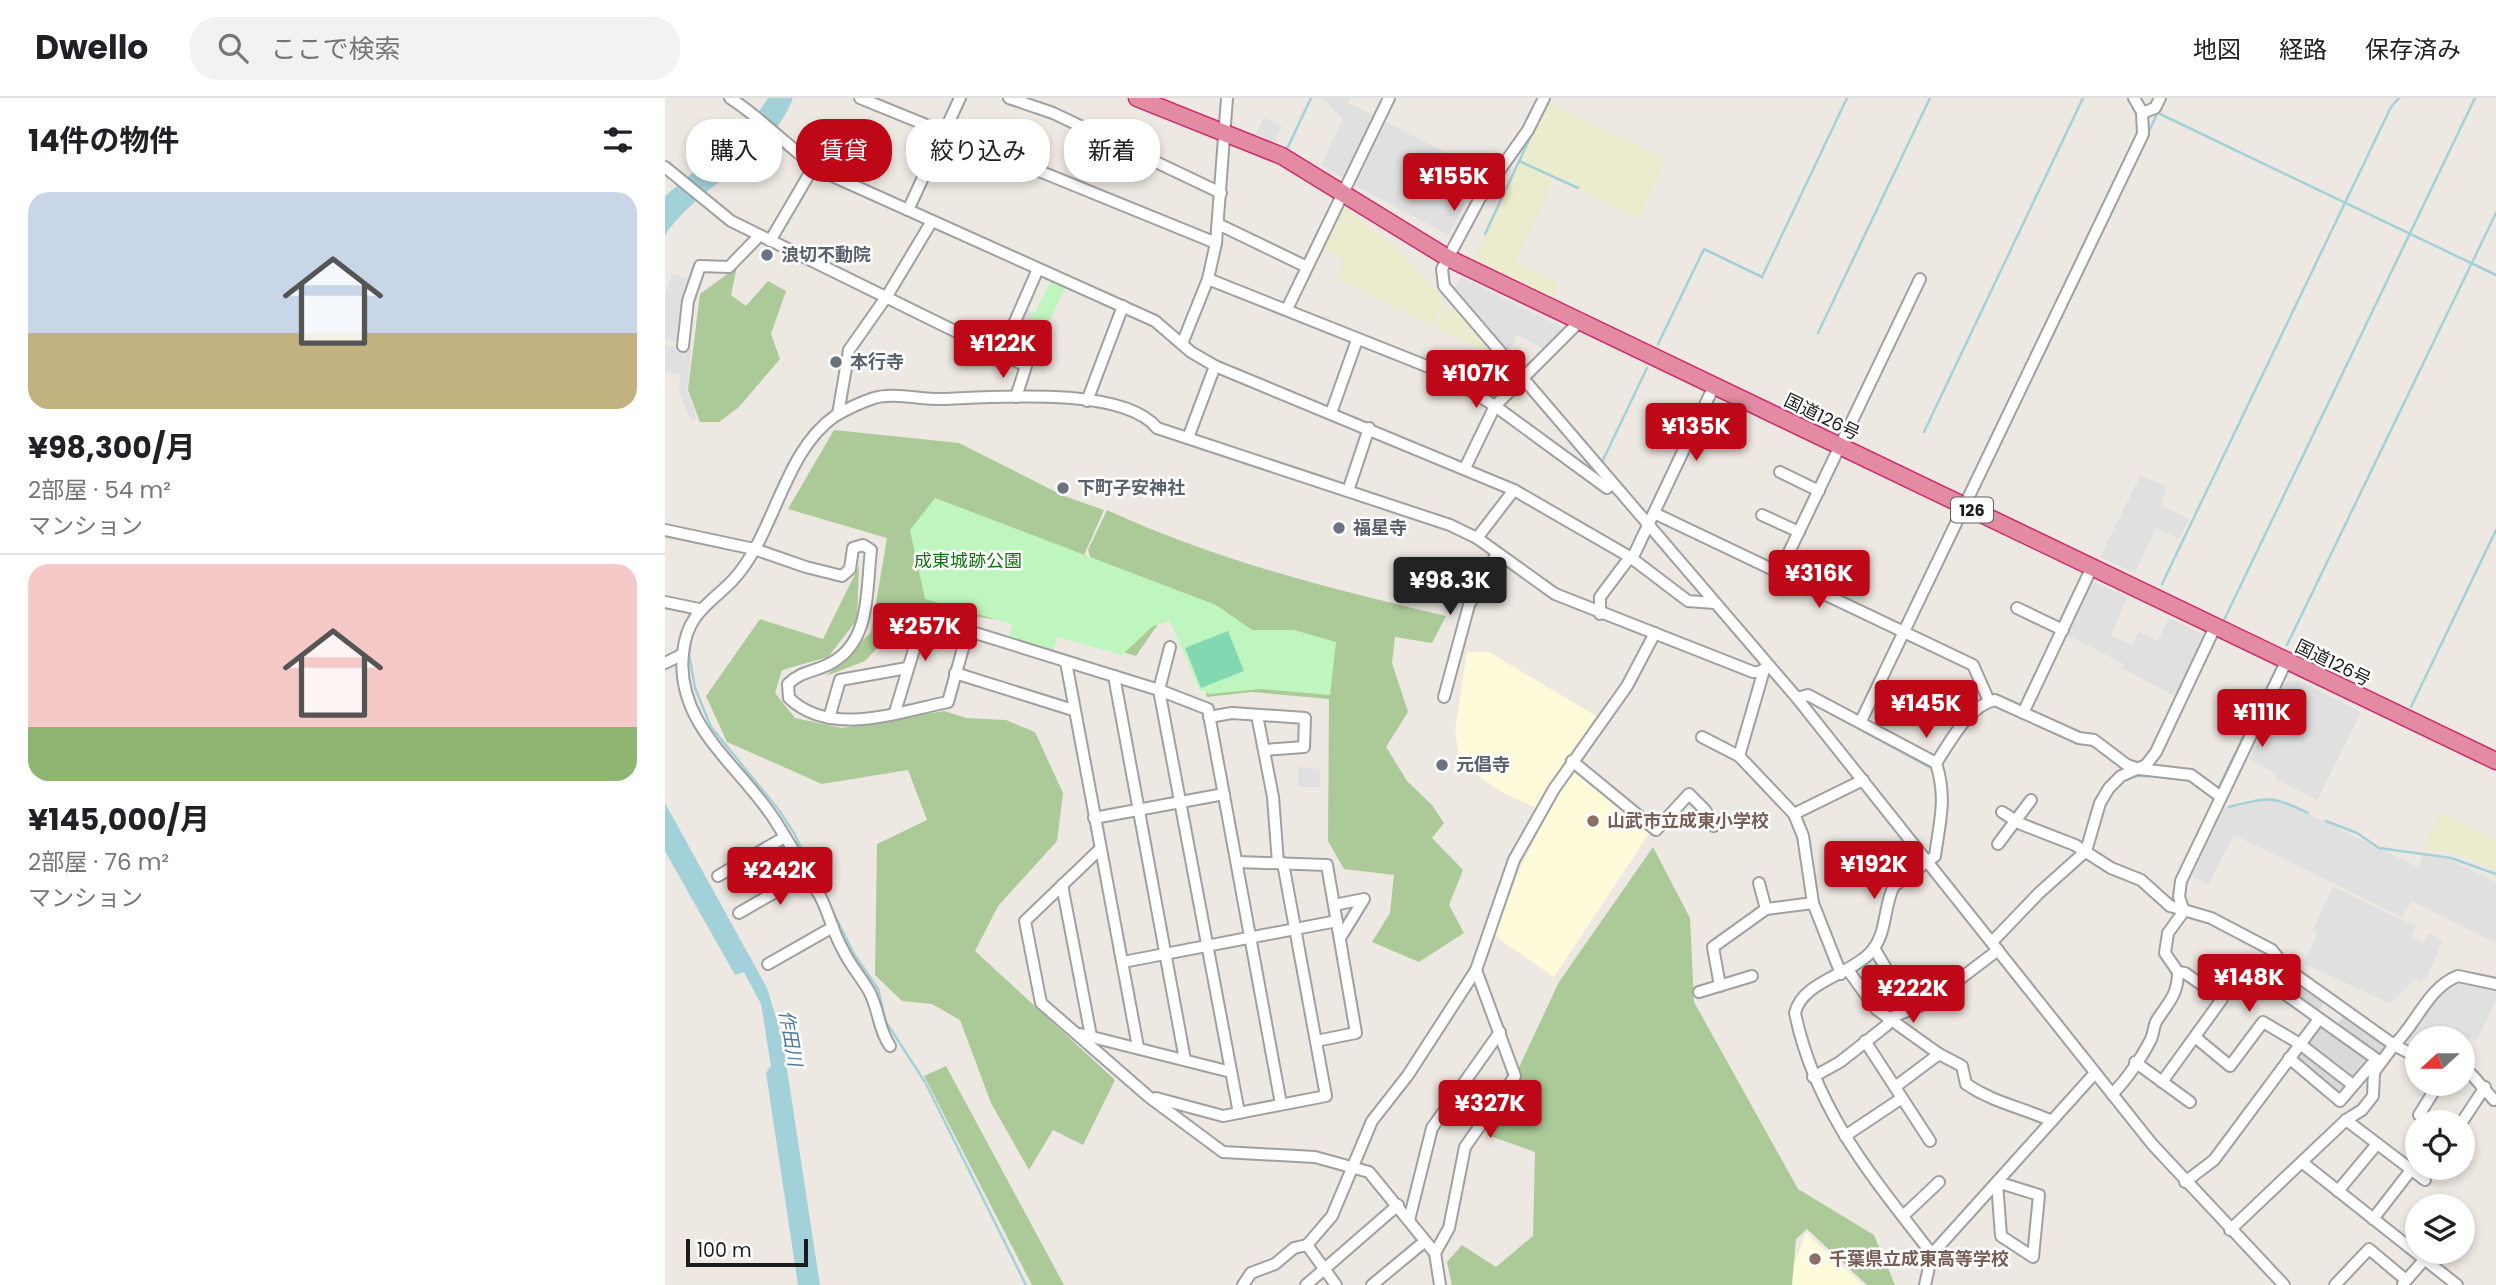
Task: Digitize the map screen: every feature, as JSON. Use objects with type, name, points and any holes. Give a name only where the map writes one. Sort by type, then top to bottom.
[{"type":"highway","name":"国道126号","points":[[1137,98],[1282,156],[1448,258],[2496,761]]},
{"type":"street","points":[[730,98],[747,109],[796,151]]},
{"type":"street","points":[[860,98],[909,119]]},
{"type":"street","points":[[949,119],[960,98]]},
{"type":"street","points":[[1009,98],[1052,113],[1221,193]]},
{"type":"street","points":[[1182,344],[1208,279],[1216,243],[1227,98]]},
{"type":"street","points":[[1287,309],[1389,98]]},
{"type":"street","points":[[1545,98],[1528,130],[1489,184],[1448,258],[1442,273],[1444,286],[1649,525],[1767,668],[1797,698],[2185,1182],[2284,1285]]},
{"type":"street","points":[[1861,721],[2143,134],[2143,113],[2134,98]]},
{"type":"street","points":[[2143,113],[2155,108],[2160,98]]},
{"type":"street","points":[[668,170],[708,205],[758,236],[887,296],[1026,366],[1016,397]]},
{"type":"street","points":[[1050,176],[1216,243]]},
{"type":"street","points":[[770,241],[805,182]]},
{"type":"street","points":[[848,182],[1155,321],[1182,344],[1215,366],[1514,489],[1631,558],[1688,601],[1714,603]]},
{"type":"street","points":[[908,210],[920,182]]},
{"type":"street","points":[[838,414],[849,350],[887,296],[932,221]]},
{"type":"street","points":[[1218,224],[1307,267]]},
{"type":"street","points":[[684,346],[688,300],[700,266],[729,267],[758,236]]},
{"type":"street","points":[[1006,342],[1038,269]]},
{"type":"street","points":[[1208,279],[1439,371],[1495,406],[1608,488],[1612,483]]},
{"type":"street","points":[[1779,573],[1920,279]]},
{"type":"street","points":[[1087,401],[1123,306]]},
{"type":"street","points":[[1465,467],[1495,406],[1579,322]]},
{"type":"street","points":[[1331,413],[1357,340]]},
{"type":"street","points":[[1188,436],[1215,366]]},
{"type":"street","points":[[1600,614],[1600,597],[1631,558],[1649,525],[1714,386]]},
{"type":"street","points":[[890,1046],[882,1035],[870,993],[842,950],[833,927],[785,837],[749,785],[704,735],[687,705],[683,654],[689,626],[699,610],[734,579],[757,550],[801,456],[817,433],[838,414],[875,397],[1016,397],[1087,401],[1123,407],[1152,423],[1188,436],[1450,525],[1497,553],[1555,594],[1653,636],[1753,672],[1767,668]]},
{"type":"street","points":[[1349,489],[1369,428]]},
{"type":"street","points":[[1780,472],[1819,491]]},
{"type":"street","points":[[1473,538],[1514,489]]},
{"type":"street","points":[[1654,513],[1973,665],[1989,701]]},
{"type":"street","points":[[1762,514],[1799,532]]},
{"type":"street","points":[[665,530],[757,550],[842,576],[850,569],[853,548],[863,545],[871,550],[864,621],[853,642],[832,663],[798,674],[788,684],[789,698],[801,710],[841,721],[948,702],[967,634]]},
{"type":"street","points":[[1444,697],[1469,605],[1497,553]]},
{"type":"street","points":[[2022,713],[2092,567]]},
{"type":"street","points":[[665,602],[699,610]]},
{"type":"street","points":[[2017,608],[2063,630]]},
{"type":"street","points":[[895,712],[923,620],[967,634],[972,632],[1159,690],[1207,709],[1281,1104]]},
{"type":"street","points":[[1813,1077],[1840,1062],[1887,1025],[1890,1018],[1931,1001],[1995,946],[2039,893],[2086,850],[2101,803],[2109,788],[2121,776],[2139,769],[2156,752],[2215,627]]},
{"type":"street","points":[[1243,1285],[1251,1273],[1275,1264],[1294,1248],[1307,1245],[1332,1216],[1372,1121],[1408,1075],[1476,971],[1514,860],[1572,761],[1627,686],[1653,636]]},
{"type":"street","points":[[1170,647],[1159,690],[1239,1113]]},
{"type":"street","points":[[665,663],[683,654]]},
{"type":"street","points":[[1066,662],[1137,1046]]},
{"type":"street","points":[[2184,911],[2179,897],[2181,881],[2286,662]]},
{"type":"street","points":[[829,719],[841,680],[907,668]]},
{"type":"street","points":[[1739,756],[1767,668]]},
{"type":"street","points":[[955,673],[1073,710]]},
{"type":"street","points":[[1114,677],[1185,1060]]},
{"type":"street","points":[[1797,698],[1808,695],[1936,763]]},
{"type":"street","points":[[1932,1254],[1845,1136],[1813,1077],[1795,1013],[1797,1002],[1806,993],[1845,972],[1874,948],[1885,925],[1894,886],[1935,856],[1944,801],[1936,763],[1963,723],[1989,701],[1995,700],[2079,738],[2094,740],[2127,765],[2191,775],[2221,797]]},
{"type":"street","points":[[1209,717],[1232,713],[1305,718],[1304,747],[1264,750]]},
{"type":"street","points":[[1149,1097],[1223,1116],[1327,1096],[1280,863],[1273,797],[1257,715]]},
{"type":"street","points":[[1702,737],[1739,756],[1794,814],[1803,836],[1813,902],[1845,972],[1876,1009],[1939,1054],[1962,1066],[1966,1084],[1991,1101],[2017,1105],[2052,1121]]},
{"type":"street","points":[[1572,761],[1656,830],[1689,794],[1705,810],[1714,825]]},
{"type":"street","points":[[1794,814],[1863,780]]},
{"type":"street","points":[[1094,818],[1224,794]]},
{"type":"street","points":[[1998,844],[2014,819],[2031,800]]},
{"type":"street","points":[[2002,812],[2086,850],[2111,868],[2141,880],[2170,906],[2211,918],[2272,950],[2286,968],[2405,1051]]},
{"type":"street","points":[[718,876],[785,837]]},
{"type":"street","points":[[1100,849],[1025,921],[1041,1003],[1149,1097],[1223,1152],[1315,1157],[1369,1172],[1435,1253],[1440,1285]]},
{"type":"street","points":[[1237,862],[1327,865],[1356,1033],[1316,1041]]},
{"type":"street","points":[[739,913],[806,874]]},
{"type":"street","points":[[1759,883],[1766,909]]},
{"type":"street","points":[[1062,886],[1091,1036]]},
{"type":"street","points":[[1334,905],[1364,899],[1365,903],[1340,938]]},
{"type":"street","points":[[1720,986],[1713,947],[1766,909],[1813,902]]},
{"type":"street","points":[[2112,1094],[2124,1083],[2151,1040],[2156,1021],[2171,1003],[2178,988],[2178,972],[2165,953],[2168,933],[2184,911]]},
{"type":"street","points":[[1123,962],[1337,921]]},
{"type":"street","points":[[768,964],[833,927]]},
{"type":"street","points":[[1874,948],[1910,1009]]},
{"type":"street","points":[[1435,1253],[1449,1228],[1465,1147],[1515,1076],[1476,971]]},
{"type":"street","points":[[2162,1082],[2222,999],[2185,973],[2178,972]]},
{"type":"street","points":[[1699,992],[1752,976]]},
{"type":"street","points":[[2230,1230],[2346,1120],[2361,1110],[2373,1096],[2374,1072],[2379,1061],[2425,1004],[2452,978],[2458,976],[2496,984]]},
{"type":"street","points":[[2285,994],[2379,1061]]},
{"type":"street","points":[[2185,1182],[2214,1160],[2319,1019]]},
{"type":"street","points":[[2195,1037],[2230,1066],[2263,1022],[2300,1044],[2353,1085]]},
{"type":"street","points":[[1409,1220],[1432,1128],[1500,1032]]},
{"type":"street","points":[[1077,1033],[1137,1046],[1231,1072]]},
{"type":"street","points":[[1865,1041],[1930,1141]]},
{"type":"street","points":[[1895,1087],[1939,1054]]},
{"type":"street","points":[[2288,1058],[2340,1101],[2371,1065],[2379,1061]]},
{"type":"street","points":[[2135,1062],[2190,1101]]},
{"type":"street","points":[[1925,1285],[1932,1254],[2095,1073]]},
{"type":"street","points":[[2475,1078],[2494,1100]]},
{"type":"street","points":[[2470,1110],[2485,1087]]},
{"type":"street","points":[[1845,1136],[1902,1098]]},
{"type":"street","points":[[2346,1120],[2405,1165]]},
{"type":"street","points":[[2338,1191],[2377,1143]]},
{"type":"street","points":[[2303,1163],[2405,1245]]},
{"type":"street","points":[[2373,1219],[2405,1178]]},
{"type":"street","points":[[1903,1216],[1939,1182]]},
{"type":"street","points":[[1997,1182],[2039,1195],[2033,1257],[2001,1236],[1997,1182]]},
{"type":"street","points":[[1306,1285],[1398,1205]]},
{"type":"street","points":[[1372,1285],[1424,1242]]},
{"type":"street","points":[[1307,1245],[1336,1285]]},
{"type":"street","points":[[2335,1285],[2369,1249],[2404,1282],[2420,1264]]},
{"type":"street","points":[[2429,1264],[2457,1285]]},
{"type":"shaded area","points":[[1322,98],[1350,98],[1348,103],[1375,116],[1344,178],[1321,165],[1343,119]]},
{"type":"shaded area","points":[[1264,118],[1282,126],[1274,143],[1256,134]]},
{"type":"shaded area","points":[[1386,122],[1481,171],[1449,235],[1356,186]]},
{"type":"shaded area","points":[[672,274],[690,279],[683,301],[680,342],[665,340],[665,295]]},
{"type":"shaded area","points":[[1461,277],[1568,330],[1547,350],[1517,335],[1509,353],[1455,288]]},
{"type":"shaded area","points":[[1027,310],[1034,313],[1015,357],[1005,353]]},
{"type":"shaded area","points":[[665,345],[691,349],[687,391],[697,419],[691,421],[679,391],[681,375],[665,372]]},
{"type":"shaded area","points":[[2140,476],[2166,486],[2162,506],[2189,519],[2179,539],[2156,528],[2135,573],[2100,557]]},
{"type":"shaded area","points":[[2090,580],[2127,597],[2111,635],[2132,645],[2139,632],[2158,641],[2169,618],[2208,637],[2178,698],[2122,668],[2124,664],[2063,633]]},
{"type":"shaded area","name":"山武市立成東小学校","points":[[1467,652],[1489,652],[1596,716],[1567,762],[1652,829],[1554,977],[1495,936],[1520,868],[1548,813],[1505,794],[1460,763],[1455,730]]},
{"type":"shaded area","points":[[2298,680],[2361,712],[2317,800],[2275,779],[2277,774],[2249,759],[2286,682]]},
{"type":"shaded area","points":[[1298,767],[1320,769],[1320,787],[1298,787]]},
{"type":"shaded area","points":[[2264,799],[2277,799],[2418,867],[2423,856],[2450,860],[2496,882],[2496,943],[2412,901],[2402,917],[2234,835],[2208,885],[2192,876],[2225,807],[2229,809]]},
{"type":"shaded area","points":[[2333,887],[2416,926],[2411,936],[2424,943],[2429,933],[2443,940],[2427,977],[2421,981],[2416,978],[2390,1004],[2304,963],[2317,934],[2312,931]]},
{"type":"shaded area","points":[[2292,976],[2326,1001],[2318,1011],[2284,988]]},
{"type":"shaded area","points":[[2456,980],[2496,988],[2496,1000],[2477,1040],[2475,1026],[2416,1026],[2429,1005]]},
{"type":"shaded area","points":[[2345,1014],[2387,1047],[2379,1057],[2337,1025]]},
{"type":"shaded area","points":[[2321,1024],[2368,1057],[2369,1062],[2353,1081],[2306,1043]]},
{"type":"shaded area","points":[[2303,1048],[2348,1086],[2341,1096],[2295,1058]]},
{"type":"shaded area","name":"千葉県立成東高等学校","points":[[1806,1233],[1863,1285],[1786,1285]]},
{"type":"green space","points":[[1549,103],[1666,159],[1638,219],[1555,176],[1515,262],[1559,284],[1551,299],[1473,260]]},
{"type":"green space","points":[[1341,205],[1397,249],[1444,299],[1432,326],[1337,279],[1344,260],[1321,246]]},
{"type":"green space","points":[[737,267],[731,295],[746,306],[768,281],[786,291],[771,334],[780,359],[739,407],[719,422],[700,422],[688,390],[700,294]]},
{"type":"green space","points":[[1052,279],[1066,286],[1029,364],[1005,352],[1024,308],[1035,312]]},
{"type":"green space","points":[[1445,308],[1452,308],[1490,353],[1435,327]]},
{"type":"green space","points":[[834,430],[959,443],[1064,496],[1104,510],[1058,614],[1094,569],[1088,550],[1107,510],[1189,544],[1273,572],[1446,616],[1432,643],[1395,637],[1392,663],[1408,712],[1386,747],[1407,781],[1432,805],[1444,823],[1432,838],[1463,870],[1449,905],[1464,933],[1419,962],[1372,942],[1390,913],[1394,875],[1344,869],[1328,841],[1329,699],[1252,692],[1207,697],[1205,690],[1230,627],[1163,617],[1136,656],[1037,626],[916,607],[865,661],[826,676],[871,632],[887,538],[788,509]]},
{"type":"green space","name":"成東城跡公園","points":[[935,498],[1216,605],[1252,630],[1294,630],[1336,642],[1330,695],[1261,689],[1209,694],[1200,690],[1170,621],[1153,626],[1122,655],[1057,637],[1053,651],[1008,638],[1012,624],[925,599],[910,530]]},
{"type":"green space","points":[[859,566],[857,620],[828,657],[782,670],[775,693],[795,718],[842,728],[944,711],[966,718],[1006,720],[1035,732],[1063,793],[1057,841],[998,906],[975,951],[1115,1080],[1083,1145],[1053,1130],[1029,1170],[991,1103],[960,1020],[932,1004],[902,1001],[875,975],[877,844],[927,820],[908,770],[822,784],[727,742],[706,696],[760,619],[823,639]]},
{"type":"green space","points":[[1228,631],[1244,671],[1201,688],[1185,648]]},
{"type":"green space","points":[[2440,812],[2496,840],[2496,869],[2454,853],[2422,849]]},
{"type":"green space","points":[[1653,847],[1690,918],[1694,1002],[1798,1189],[1874,1235],[1895,1285],[1867,1285],[1807,1229],[1796,1239],[1792,1285],[1452,1285],[1447,1262],[1462,1245],[1496,1267],[1533,1236],[1535,1152],[1487,1135],[1559,982]]},
{"type":"green space","points":[[946,1066],[1064,1285],[1032,1285],[924,1076]]},
{"type":"water","points":[[768,98],[793,98],[782,119],[754,119]]},
{"type":"water","points":[[686,178],[686,182],[719,182],[697,200],[665,235],[665,196]]},
{"type":"water","points":[[665,803],[767,988],[782,1037],[820,1285],[798,1285],[766,1073],[771,1066],[761,1004],[744,972],[735,975],[665,851]]},
{"type":"waterway","points":[[1286,151],[1311,98]]},
{"type":"waterway","points":[[1658,344],[1704,249],[1762,277],[1847,98]]},
{"type":"waterway","points":[[1818,333],[1930,98]]},
{"type":"waterway","points":[[1924,432],[2083,98]]},
{"type":"waterway","points":[[2162,584],[2391,107],[2399,98]]},
{"type":"waterway","points":[[2224,620],[2475,98]]},
{"type":"waterway","points":[[2148,133],[2159,110]]},
{"type":"waterway","points":[[2158,113],[2496,275]]},
{"type":"waterway","points":[[1485,234],[1537,123]]},
{"type":"waterway","points":[[1519,161],[1578,188]]},
{"type":"waterway","points":[[2287,645],[2496,213]]},
{"type":"waterway","points":[[1603,460],[1647,368]]},
{"type":"waterway","points":[[1041,402],[1076,404]]},
{"type":"waterway","points":[[2411,707],[2496,530]]},
{"type":"waterway","points":[[1472,539],[1482,548]]},
{"type":"waterway","points":[[736,583],[745,573]]},
{"type":"waterway","points":[[1558,600],[1636,632]]},
{"type":"waterway","points":[[692,635],[689,654],[695,688],[711,727],[778,809],[794,833],[854,954],[878,989],[886,1022],[925,1082],[1026,1285]]},
{"type":"waterway","points":[[1698,656],[1757,679]]},
{"type":"waterway","points":[[2218,789],[2276,669]]},
{"type":"waterway","points":[[1817,706],[1931,768]]},
{"type":"waterway","points":[[1966,727],[1981,712]]},
{"type":"waterway","points":[[2137,776],[2157,776]]},
{"type":"waterway","points":[[2229,807],[2270,800],[2286,803],[2308,813]]},
{"type":"waterway","points":[[2326,821],[2357,833],[2379,848],[2451,858],[2496,874]]},
{"type":"place","name":"浪切不動院","points":[[767,255]]},
{"type":"place","name":"本行寺","points":[[836,362]]},
{"type":"place","name":"下町子安神社","points":[[1063,488]]},
{"type":"place","name":"福星寺","points":[[1339,528]]},
{"type":"place","name":"元倡寺","points":[[1442,765]]},
{"type":"place","name":"山武市立成東小学校","points":[[1593,821]]},
{"type":"place","name":"千葉県立成東高等学校","points":[[1815,1259]]},
{"type":"water label","name":"作田川","points":[[791,1038]]}]
